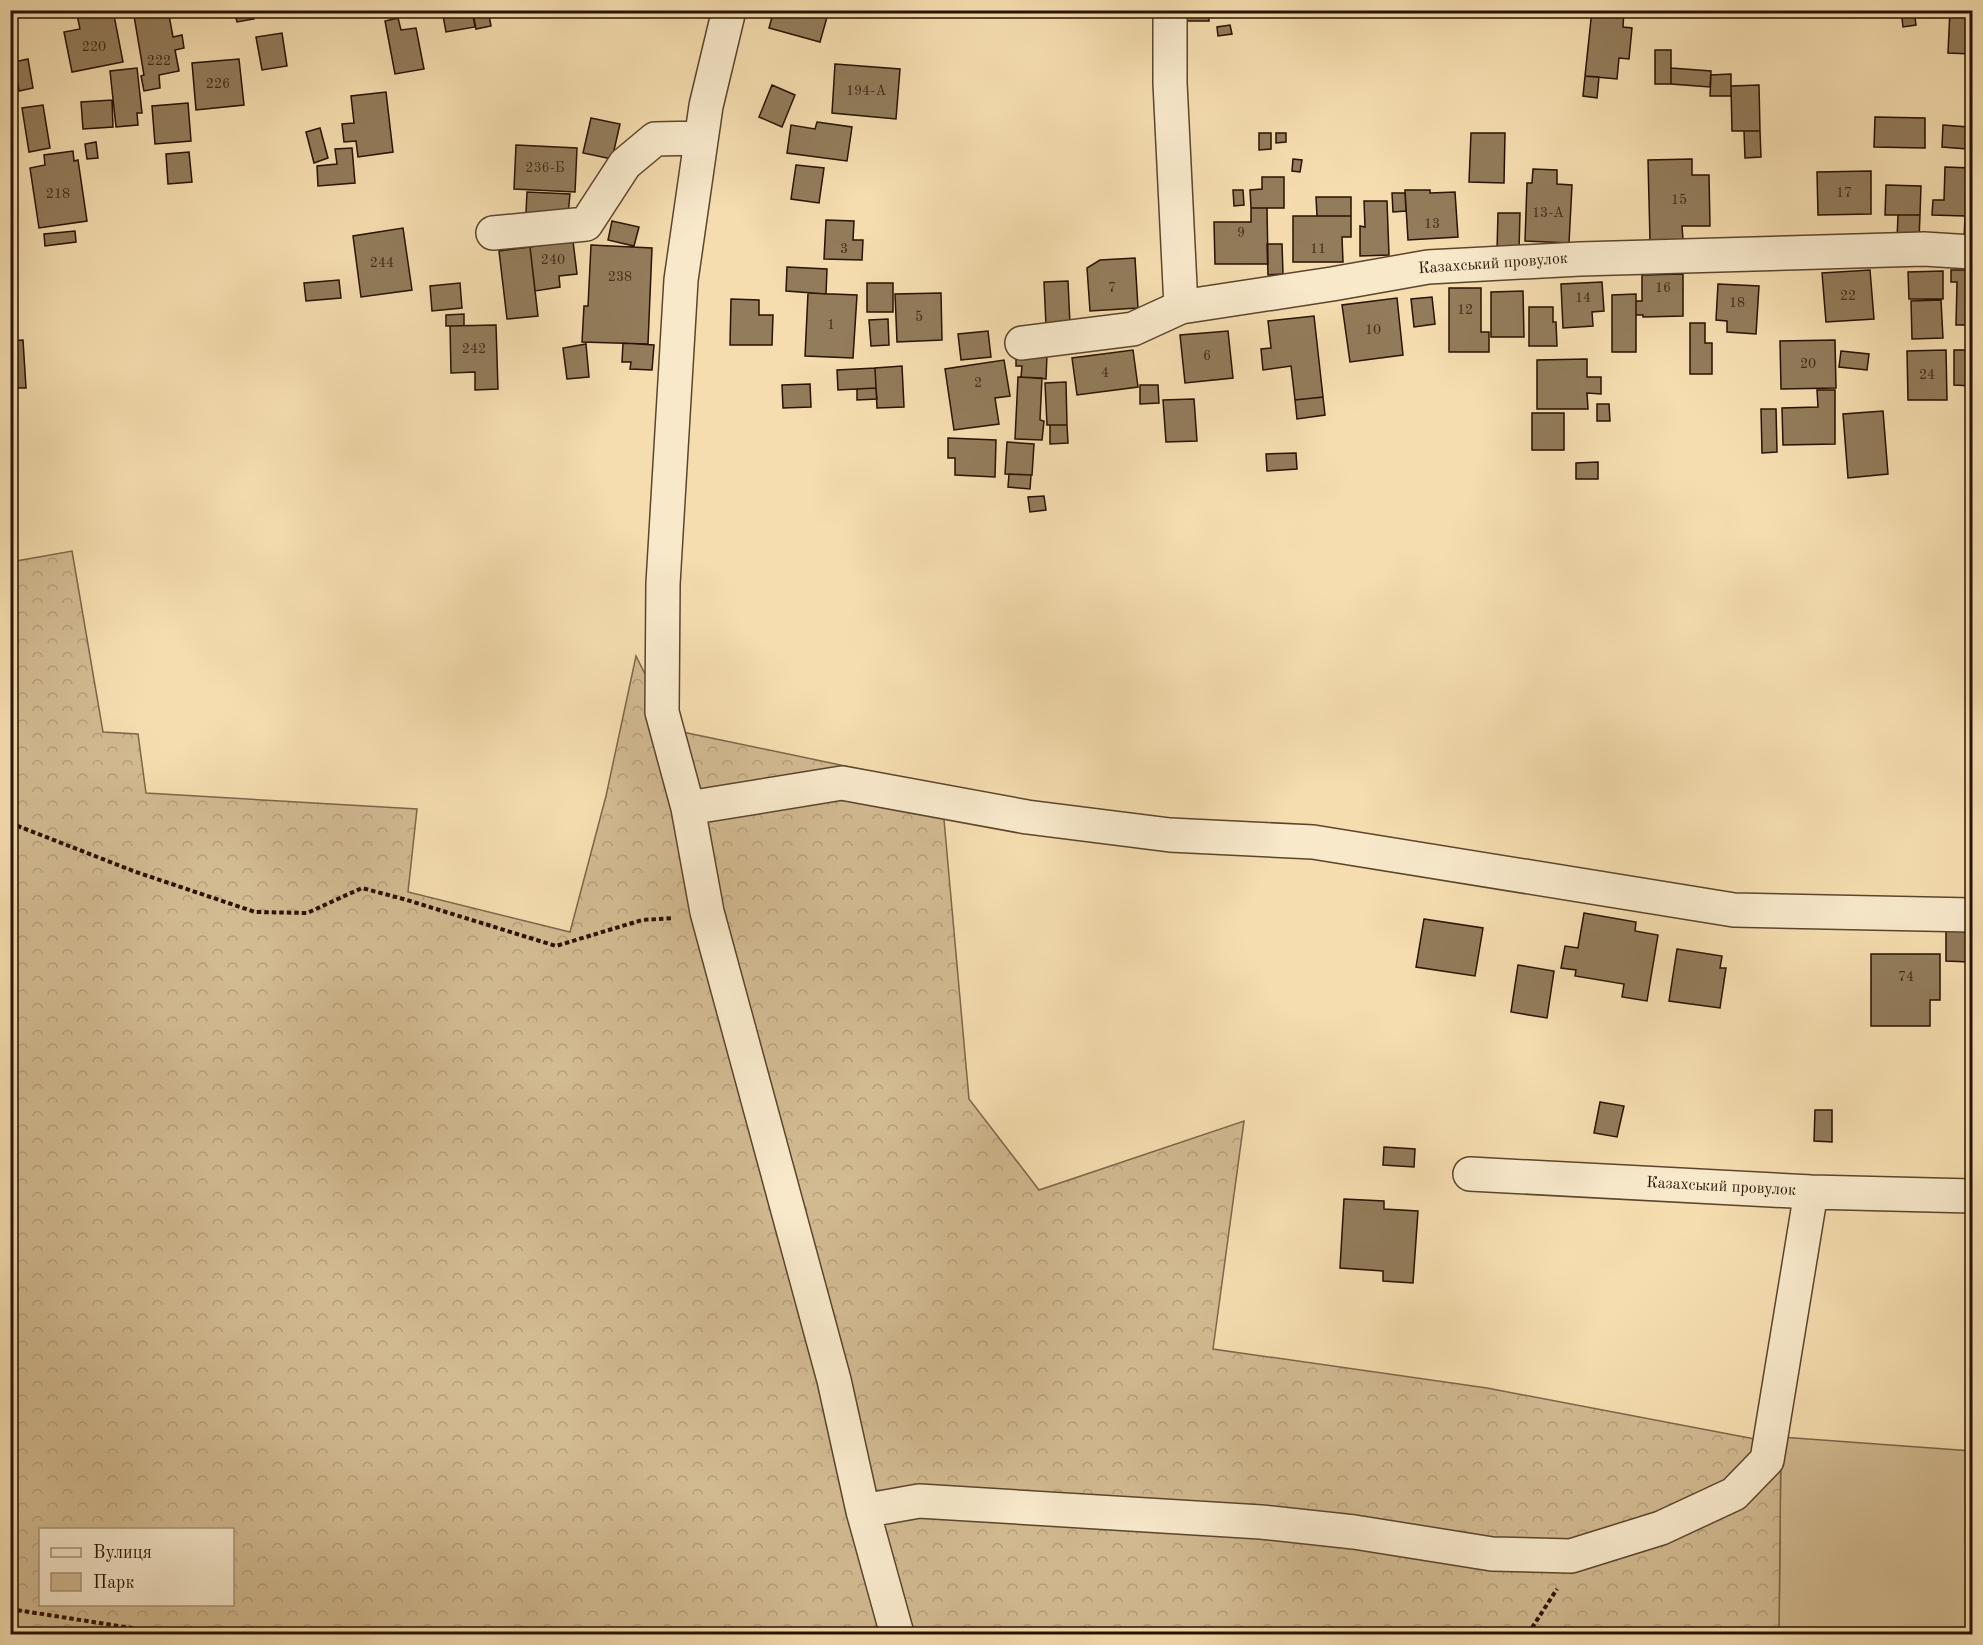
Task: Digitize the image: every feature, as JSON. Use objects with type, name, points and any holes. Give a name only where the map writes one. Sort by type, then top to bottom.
[{"type":"street","points":[[729,10],[706,106],[681,280],[663,584],[662,712],[688,808],[707,912],[834,1380],[863,1511],[897,1635]]},
{"type":"street","points":[[1170,10],[1170,83],[1181,307]]},
{"type":"street","points":[[493,233],[586,225],[626,164],[655,139],[701,138]]},
{"type":"street","name":"Казахський провулок","points":[[1022,343],[1133,328],[1181,307],[1428,267],[1592,258],[1912,249],[1972,252]]},
{"type":"street","points":[[688,808],[842,783],[1027,817],[1170,835],[1313,842],[1734,910],[1972,915]]},
{"type":"street","name":"Казахський провулок","points":[[1470,1174],[1811,1192],[1972,1196]]},
{"type":"street","points":[[863,1511],[919,1501],[1261,1522],[1354,1532],[1492,1554],[1571,1556],[1661,1528],[1734,1494],[1767,1460],[1811,1192]]},
{"type":"path","points":[[10,823],[136,872],[255,912],[307,913],[362,888],[556,946],[642,920],[682,917],[707,912]]},
{"type":"path","points":[[1528,1635],[1556,1590],[1571,1556]]},
{"type":"path","points":[[10,1609],[170,1635]]},
{"type":"green space","points":[[72,551],[103,732],[138,734],[146,793],[417,809],[408,892],[570,932],[606,796],[636,656],[673,730],[941,786],[969,1099],[1039,1190],[1244,1121],[1213,1349],[1487,1388],[1760,1440],[1781,1437],[1779,1634],[11,1634],[11,562]]},
{"type":"green space","points":[[1781,1437],[1972,1451],[1972,1634],[1779,1634]]},
{"type":"building","points":[[76,10],[113,10],[123,62],[72,72],[64,32],[80,29]]},
{"type":"building","points":[[133,10],[168,10],[173,37],[182,35],[184,48],[175,50],[179,71],[159,75],[160,88],[144,91],[141,76],[144,75]]},
{"type":"building","points":[[234,10],[252,10],[254,19],[237,22]]},
{"type":"building","points":[[442,10],[472,10],[475,27],[446,32]]},
{"type":"building","points":[[488,10],[491,26],[476,29],[473,13]]},
{"type":"building","points":[[774,10],[829,10],[820,42],[769,28]]},
{"type":"building","points":[[1180,10],[1208,10],[1209,21],[1181,21]]},
{"type":"building","points":[[1305,10],[1353,10],[1353,13],[1305,15]]},
{"type":"building","points":[[1592,10],[1624,10],[1623,27],[1632,28],[1629,59],[1619,58],[1617,79],[1585,76]]},
{"type":"building","points":[[1901,10],[1914,10],[1916,25],[1903,27]]},
{"type":"building","points":[[1950,10],[1972,10],[1971,54],[1948,53]]},
{"type":"building","points":[[398,18],[401,30],[416,28],[424,69],[395,74],[385,21]]},
{"type":"building","points":[[1230,25],[1232,34],[1218,36],[1217,27]]},
{"type":"building","points":[[282,33],[287,66],[262,70],[256,37]]},
{"type":"building","points":[[1655,50],[1671,50],[1671,84],[1655,84]]},
{"type":"building","points":[[28,59],[33,88],[19,91],[14,62]]},
{"type":"building","points":[[239,59],[244,105],[196,110],[192,63]]},
{"type":"building","points":[[835,64],[900,69],[896,119],[832,113]]},
{"type":"building","points":[[137,68],[142,113],[137,113],[138,125],[116,127],[110,71]]},
{"type":"building","points":[[1671,68],[1711,71],[1710,87],[1671,84]]},
{"type":"building","points":[[1731,74],[1731,96],[1710,96],[1711,75]]},
{"type":"building","points":[[1585,76],[1599,77],[1597,98],[1583,96]]},
{"type":"building","points":[[772,85],[795,95],[782,127],[759,117]]},
{"type":"building","points":[[1759,85],[1760,131],[1732,131],[1731,86]]},
{"type":"building","points":[[386,92],[393,152],[358,157],[356,141],[344,142],[342,124],[354,123],[351,96]]},
{"type":"building","points":[[112,100],[113,127],[83,129],[81,102]]},
{"type":"building","points":[[188,103],[191,141],[155,144],[152,106]]},
{"type":"building","points":[[43,105],[50,148],[29,152],[22,108]]},
{"type":"building","points":[[1875,117],[1925,118],[1925,148],[1874,147]]},
{"type":"building","points":[[591,118],[620,124],[612,159],[583,153]]},
{"type":"building","points":[[817,122],[852,127],[847,161],[787,153],[791,125],[815,129]]},
{"type":"building","points":[[1943,125],[1968,127],[1967,149],[1942,147]]},
{"type":"building","points":[[320,128],[328,158],[314,163],[306,132]]},
{"type":"building","points":[[1744,131],[1760,131],[1761,157],[1745,158]]},
{"type":"building","points":[[1259,133],[1271,133],[1271,149],[1259,150]]},
{"type":"building","points":[[1276,133],[1286,133],[1286,142],[1276,143]]},
{"type":"building","points":[[1471,133],[1505,133],[1504,183],[1469,182]]},
{"type":"building","points":[[96,142],[98,158],[87,159],[85,144]]},
{"type":"building","points":[[516,145],[577,148],[575,192],[514,189]]},
{"type":"building","points":[[352,148],[355,183],[318,186],[317,166],[337,164],[335,149]]},
{"type":"building","points":[[73,151],[74,161],[78,160],[87,221],[39,228],[30,168],[45,165],[44,155]]},
{"type":"building","points":[[189,152],[192,182],[168,184],[166,154]]},
{"type":"building","points":[[1293,159],[1302,160],[1300,172],[1292,171]]},
{"type":"building","points":[[1692,159],[1692,175],[1709,175],[1710,226],[1682,226],[1683,240],[1650,241],[1648,160]]},
{"type":"building","points":[[796,165],[824,168],[819,203],[791,199]]},
{"type":"building","points":[[1945,167],[1972,168],[1972,242],[1964,242],[1965,216],[1932,215],[1933,200],[1944,200]]},
{"type":"building","points":[[1533,169],[1557,170],[1557,184],[1572,185],[1569,243],[1525,241],[1527,183],[1532,183]]},
{"type":"building","points":[[1871,171],[1871,214],[1818,215],[1817,172]]},
{"type":"building","points":[[1262,177],[1284,177],[1284,208],[1251,208],[1250,190],[1262,189]]},
{"type":"building","points":[[1886,185],[1921,186],[1920,215],[1885,215]]},
{"type":"building","points":[[1233,190],[1243,190],[1244,205],[1234,206]]},
{"type":"building","points":[[1405,190],[1430,190],[1430,193],[1455,192],[1458,237],[1408,240]]},
{"type":"building","points":[[527,192],[570,194],[568,215],[526,213]]},
{"type":"building","points":[[1392,193],[1405,193],[1406,211],[1393,212]]},
{"type":"building","points":[[1316,197],[1351,197],[1351,216],[1317,216]]},
{"type":"building","points":[[1364,201],[1387,201],[1389,255],[1360,256],[1360,226],[1365,227]]},
{"type":"building","points":[[1251,208],[1267,208],[1268,264],[1215,264],[1214,222],[1251,222]]},
{"type":"building","points":[[1498,213],[1520,213],[1519,251],[1497,250]]},
{"type":"building","points":[[1898,215],[1920,215],[1919,239],[1897,239]]},
{"type":"building","points":[[1293,216],[1351,216],[1351,237],[1342,237],[1343,262],[1293,262]]},
{"type":"building","points":[[826,220],[854,221],[853,240],[863,240],[862,260],[824,259]]},
{"type":"building","points":[[612,221],[639,227],[634,246],[608,240]]},
{"type":"building","points":[[403,228],[412,290],[361,297],[353,236]]},
{"type":"building","points":[[75,231],[76,242],[45,246],[44,234]]},
{"type":"building","points":[[573,241],[577,274],[559,276],[560,287],[535,291],[530,247]]},
{"type":"building","points":[[1267,244],[1282,244],[1283,274],[1268,275]]},
{"type":"building","points":[[591,245],[652,248],[648,344],[582,342],[584,306],[588,306]]},
{"type":"building","points":[[530,247],[538,316],[507,319],[499,251]]},
{"type":"building","points":[[1135,258],[1138,308],[1090,311],[1087,268],[1100,260]]},
{"type":"building","points":[[787,267],[827,269],[826,294],[786,291]]},
{"type":"building","points":[[1870,270],[1874,319],[1826,322],[1822,273]]},
{"type":"building","points":[[1951,270],[1972,270],[1972,325],[1956,325],[1957,282],[1951,282]]},
{"type":"building","points":[[1943,271],[1943,299],[1909,299],[1908,272]]},
{"type":"building","points":[[1683,274],[1683,316],[1643,317],[1643,315],[1636,315],[1636,301],[1642,301],[1642,275]]},
{"type":"building","points":[[339,280],[341,298],[306,301],[304,283]]},
{"type":"building","points":[[1068,281],[1070,325],[1046,326],[1044,282]]},
{"type":"building","points":[[1602,282],[1604,311],[1592,312],[1593,326],[1563,328],[1561,284]]},
{"type":"building","points":[[460,283],[462,308],[432,311],[430,286]]},
{"type":"building","points":[[867,283],[893,283],[893,312],[867,312]]},
{"type":"building","points":[[1718,284],[1759,286],[1756,334],[1727,332],[1727,321],[1716,320]]},
{"type":"building","points":[[1449,288],[1481,288],[1481,332],[1489,332],[1489,352],[1449,352]]},
{"type":"building","points":[[1523,291],[1524,337],[1491,337],[1491,292]]},
{"type":"building","points":[[808,293],[857,295],[853,358],[805,356]]},
{"type":"building","points":[[941,293],[942,340],[897,342],[895,294]]},
{"type":"building","points":[[1636,294],[1636,352],[1612,352],[1612,295]]},
{"type":"building","points":[[1432,297],[1435,324],[1414,327],[1411,299]]},
{"type":"building","points":[[1397,298],[1403,355],[1350,362],[1342,305]]},
{"type":"building","points":[[731,299],[759,300],[759,315],[773,315],[772,345],[730,345]]},
{"type":"building","points":[[1941,300],[1943,338],[1912,339],[1911,301]]},
{"type":"building","points":[[1529,307],[1553,307],[1557,346],[1529,346]]},
{"type":"building","points":[[464,314],[464,326],[446,326],[446,315]]},
{"type":"building","points":[[1314,316],[1323,397],[1295,400],[1291,366],[1263,370],[1261,349],[1271,348],[1268,321]]},
{"type":"building","points":[[888,319],[889,345],[871,346],[869,320]]},
{"type":"building","points":[[1690,323],[1705,323],[1705,343],[1712,343],[1712,374],[1690,374]]},
{"type":"building","points":[[496,325],[498,389],[475,390],[475,372],[451,373],[450,326]]},
{"type":"building","points":[[988,331],[991,357],[961,360],[958,334]]},
{"type":"building","points":[[1228,331],[1233,378],[1185,383],[1180,335]]},
{"type":"building","points":[[23,340],[26,388],[10,388],[10,341]]},
{"type":"building","points":[[1835,340],[1836,388],[1781,389],[1780,341]]},
{"type":"building","points":[[623,343],[654,345],[652,370],[630,369],[631,362],[622,362]]},
{"type":"building","points":[[586,344],[589,377],[567,379],[563,348]]},
{"type":"building","points":[[1133,350],[1138,387],[1077,395],[1072,358]]},
{"type":"building","points":[[1946,350],[1947,400],[1908,400],[1907,351]]},
{"type":"building","points":[[1954,350],[1972,350],[1972,386],[1954,385]]},
{"type":"building","points":[[1841,351],[1869,354],[1867,370],[1839,367]]},
{"type":"building","points":[[1047,355],[1046,379],[1021,377],[1022,366],[1016,366],[1016,356]]},
{"type":"building","points":[[1587,359],[1587,377],[1601,377],[1601,394],[1587,393],[1588,409],[1537,409],[1537,360]]},
{"type":"building","points":[[1004,360],[1010,396],[995,398],[999,424],[954,430],[945,369]]},
{"type":"building","points":[[902,366],[904,407],[877,408],[875,368]]},
{"type":"building","points":[[875,368],[876,388],[838,390],[837,370]]},
{"type":"building","points":[[1018,377],[1042,378],[1040,420],[1044,421],[1042,440],[1015,439]]},
{"type":"building","points":[[1066,382],[1067,425],[1047,425],[1045,383]]},
{"type":"building","points":[[810,384],[811,407],[783,408],[782,385]]},
{"type":"building","points":[[1140,385],[1158,385],[1159,403],[1140,404]]},
{"type":"building","points":[[876,388],[877,399],[857,400],[857,389]]},
{"type":"building","points":[[1817,390],[1835,390],[1835,444],[1783,445],[1782,408],[1818,407]]},
{"type":"building","points":[[1323,397],[1325,415],[1297,419],[1295,400]]},
{"type":"building","points":[[1194,399],[1197,441],[1166,442],[1163,400]]},
{"type":"building","points":[[1597,404],[1609,404],[1610,421],[1597,421]]},
{"type":"building","points":[[1761,409],[1776,409],[1777,452],[1762,453]]},
{"type":"building","points":[[1883,411],[1888,474],[1848,478],[1843,414]]},
{"type":"building","points":[[1532,413],[1564,413],[1564,450],[1532,450]]},
{"type":"building","points":[[1050,425],[1067,425],[1068,443],[1050,444]]},
{"type":"building","points":[[948,438],[996,440],[995,477],[955,475],[955,458],[948,458]]},
{"type":"building","points":[[1007,442],[1034,444],[1032,475],[1005,474]]},
{"type":"building","points":[[1296,453],[1297,469],[1267,471],[1266,454]]},
{"type":"building","points":[[1598,462],[1598,479],[1576,479],[1576,463]]},
{"type":"building","points":[[1009,474],[1031,475],[1030,489],[1008,487]]},
{"type":"building","points":[[1044,496],[1046,510],[1030,512],[1028,497]]},
{"type":"building","points":[[1584,913],[1636,922],[1635,931],[1658,935],[1647,1001],[1622,997],[1624,984],[1575,976],[1576,970],[1561,968],[1565,946],[1578,948]]},
{"type":"building","points":[[1424,919],[1483,928],[1475,976],[1416,967]]},
{"type":"building","points":[[1946,926],[1969,927],[1969,962],[1946,961]]},
{"type":"building","points":[[1677,949],[1722,956],[1720,968],[1726,968],[1720,1008],[1669,1001]]},
{"type":"building","points":[[1871,954],[1940,954],[1940,1000],[1930,1000],[1930,1026],[1871,1026]]},
{"type":"building","points":[[1518,965],[1554,971],[1547,1018],[1511,1012]]},
{"type":"building","points":[[1600,1102],[1624,1106],[1617,1137],[1594,1133]]},
{"type":"building","points":[[1815,1110],[1832,1110],[1832,1142],[1814,1141]]},
{"type":"building","points":[[1384,1147],[1415,1149],[1414,1167],[1383,1165]]},
{"type":"building","points":[[1344,1199],[1384,1201],[1384,1209],[1418,1211],[1413,1283],[1383,1281],[1383,1271],[1340,1268]]}]
